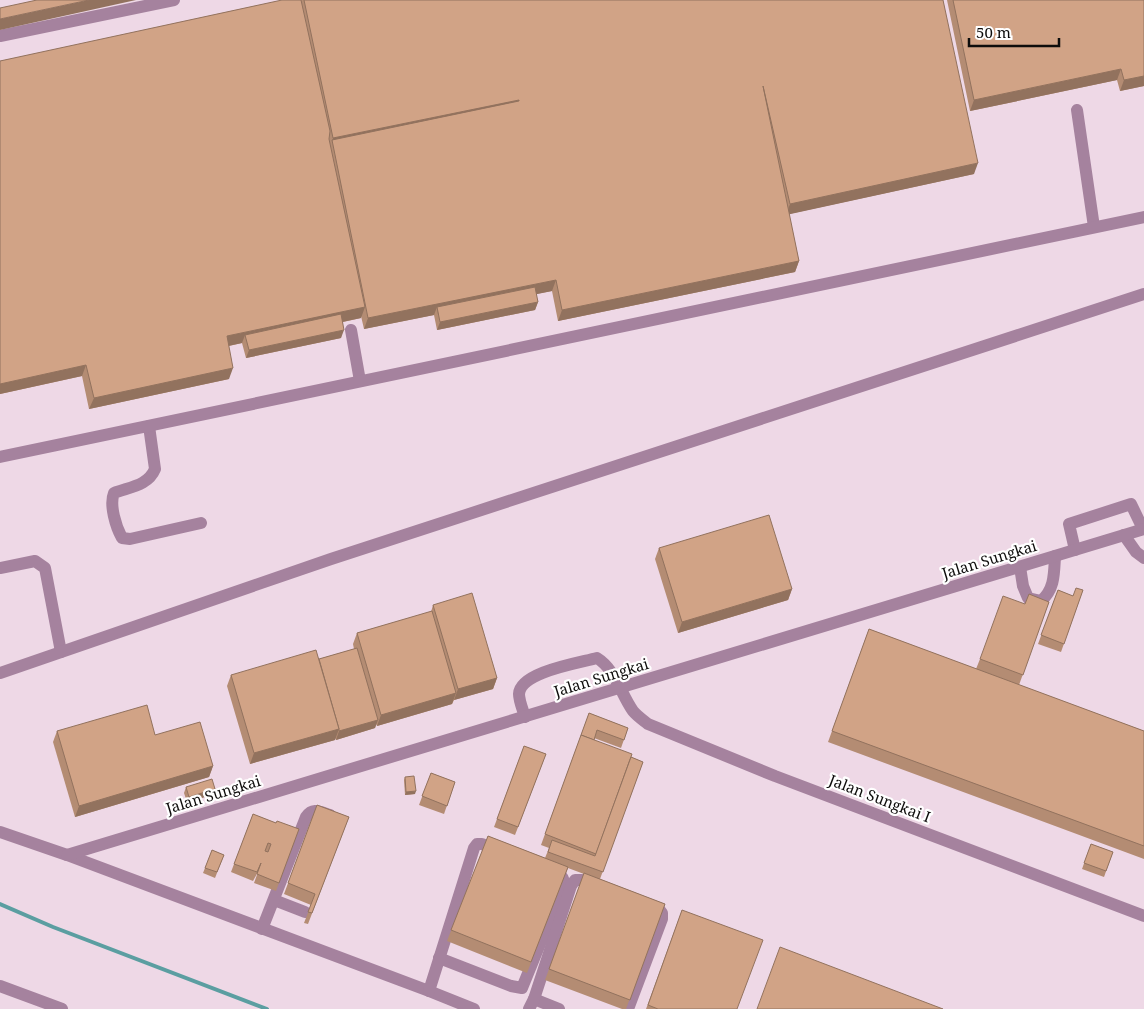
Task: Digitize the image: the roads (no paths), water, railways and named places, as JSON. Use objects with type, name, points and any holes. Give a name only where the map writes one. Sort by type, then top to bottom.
[{"type":"street","points":[[0,36],[174,0]]},
{"type":"street","points":[[1077,110],[1094,227]]},
{"type":"street","points":[[0,457],[1144,216]]},
{"type":"street","points":[[0,673],[331,559],[1144,294]]},
{"type":"street","points":[[350,330],[360,381]]},
{"type":"street","points":[[149,426],[155,469],[153,475],[144,482],[114,493],[112,500],[122,538],[130,539],[200,522]]},
{"type":"street","points":[[1075,550],[1069,524],[1131,504],[1143,529]]},
{"type":"street","name":"Jalan Sungkai","points":[[67,855],[1143,529]]},
{"type":"street","points":[[1124,535],[1136,552],[1144,558]]},
{"type":"street","points":[[1020,566],[1023,586],[1028,598],[1041,601],[1049,594],[1054,582],[1055,556]]},
{"type":"street","points":[[0,568],[36,561],[45,568],[62,652]]},
{"type":"street","name":"Jalan Sungkai I","points":[[525,717],[519,693],[524,682],[535,675],[597,658],[604,663],[634,712],[648,724],[667,733],[803,787],[1144,916]]},
{"type":"street","points":[[262,929],[309,812],[315,810],[344,819]]},
{"type":"street","points":[[0,832],[67,855],[474,1009]]},
{"type":"street","points":[[429,991],[474,848],[477,844],[482,844],[508,854]]},
{"type":"street","points":[[439,958],[511,986],[522,988],[564,885],[564,878],[561,874],[543,867]]},
{"type":"street","points":[[559,1009],[532,1004],[571,886],[575,880],[582,880],[608,890]]},
{"type":"street","points":[[274,900],[305,912]]},
{"type":"street","points":[[628,1009],[662,919],[662,912],[659,909],[633,900]]},
{"type":"street","points":[[0,986],[62,1009]]},
{"type":"waterway","points":[[0,904],[53,927],[267,1009]]}]
